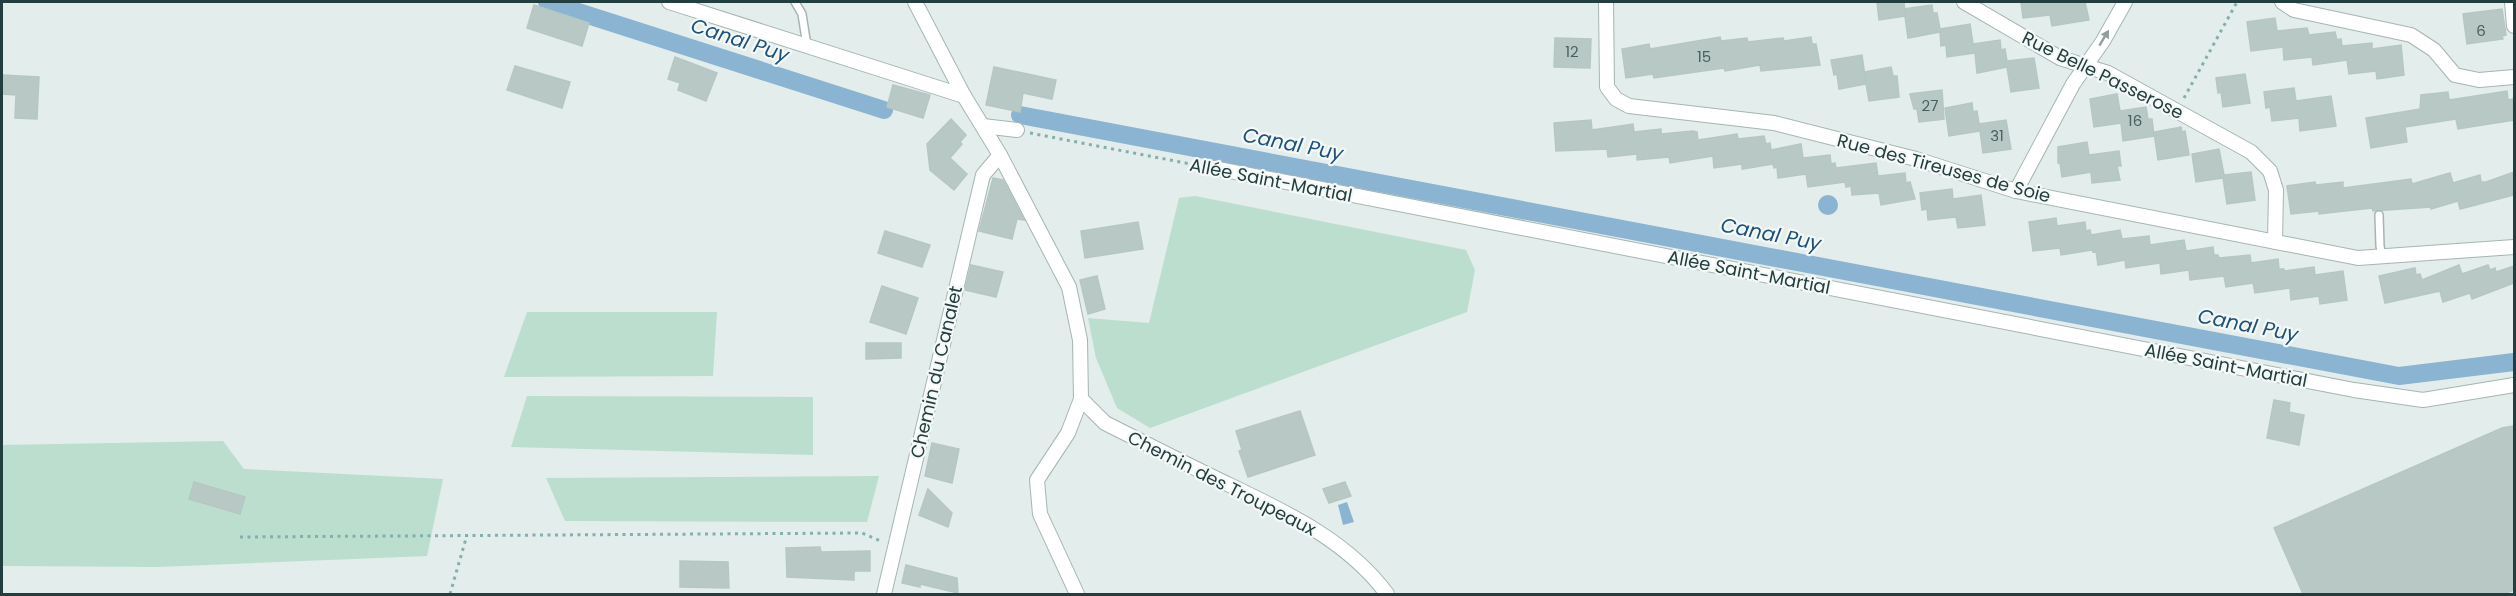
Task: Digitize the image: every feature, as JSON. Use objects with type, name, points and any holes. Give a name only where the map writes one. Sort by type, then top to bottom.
[{"type":"street","points":[[669,2],[688,5],[964,96]]},
{"type":"street","points":[[915,2],[1069,286],[1080,340],[1081,399],[1068,433],[1037,480],[1040,514],[1077,594]]},
{"type":"street","name":"Rue des Tireuses de Soie","points":[[1606,2],[1607,87],[1617,99],[1629,106],[1774,123],[1916,159],[2016,191],[2358,258],[2514,246]]},
{"type":"street","name":"Rue Belle Passerose","points":[[1964,2],[2060,58],[2108,73],[2251,152],[2270,171],[2276,190],[2275,242]]},
{"type":"street","points":[[2016,191],[2073,84],[2103,41],[2125,2]]},
{"type":"street","points":[[2282,2],[2294,10],[2412,35],[2434,50],[2455,75],[2479,80],[2514,77]]},
{"type":"street","points":[[2512,2],[2514,26]]},
{"type":"street","points":[[983,126],[1017,130]]},
{"type":"street","name":"Chemin du Canalet","points":[[884,594],[982,175],[1000,156]]},
{"type":"street","name":"Allée Saint-Martial","points":[[1214,168],[2354,390],[2423,400],[2514,385]]},
{"type":"street","name":"Chemin des Troupeaux","points":[[1081,399],[1105,423],[1299,521],[1334,543],[1373,576],[1387,594]]},
{"type":"lane","points":[[795,2],[802,14],[807,46]]},
{"type":"lane","points":[[2379,215],[2382,256]]},
{"type":"path","points":[[2178,110],[2237,2]]},
{"type":"path","name":"Allée Saint-Martial","points":[[1017,130],[1214,168]]},
{"type":"path","points":[[240,537],[862,533],[895,547]]},
{"type":"path","points":[[450,594],[467,535]]},
{"type":"green space","points":[[1195,196],[1466,250],[1475,270],[1467,312],[1150,428],[1117,408],[1096,358],[1088,318],[1149,323],[1179,198]]},
{"type":"green space","points":[[527,312],[717,312],[713,376],[504,377]]},
{"type":"green space","points":[[527,396],[813,397],[813,455],[511,447]]},
{"type":"green space","points":[[223,441],[244,469],[443,479],[427,556],[159,567],[2,566],[2,445]]},
{"type":"green space","points":[[879,476],[867,522],[565,521],[546,478]]},
{"type":"water","points":[[1828,195],[1835,198],[1838,205],[1835,212],[1828,215],[1821,212],[1818,205],[1821,198]]},
{"type":"water","points":[[1347,502],[1354,522],[1343,525],[1338,505]]},
{"type":"building","points":[[1877,2],[1904,2],[1905,16],[1879,20]]},
{"type":"building","points":[[2021,2],[2085,2],[2089,20],[2052,26],[2050,15],[2023,18]]},
{"type":"building","points":[[534,5],[589,23],[582,46],[527,28]]},
{"type":"building","points":[[1932,5],[1933,13],[1937,13],[1940,29],[1970,24],[1973,44],[2000,40],[2001,50],[2005,49],[2007,61],[2034,58],[2039,88],[2011,92],[2007,67],[1977,73],[1975,53],[1947,57],[1946,45],[1941,46],[1940,32],[1908,38],[1904,9]]},
{"type":"building","points":[[2502,9],[2506,35],[2502,36],[2503,39],[2467,44],[2463,14]]},
{"type":"building","points":[[2275,18],[2277,31],[2307,28],[2309,35],[2335,32],[2337,40],[2341,39],[2342,46],[2372,43],[2372,49],[2401,45],[2404,75],[2377,79],[2376,71],[2349,74],[2347,60],[2313,65],[2312,57],[2284,60],[2283,47],[2251,51],[2247,22]]},
{"type":"building","points":[[1720,37],[1721,41],[1747,38],[1748,42],[1783,38],[1784,41],[1811,37],[1812,44],[1816,44],[1820,65],[1761,71],[1760,65],[1654,78],[1653,74],[1626,78],[1622,49],[1649,44],[1650,49]]},
{"type":"building","points":[[1555,38],[1591,39],[1590,68],[1554,67]]},
{"type":"building","points":[[1862,55],[1866,84],[1839,89],[1837,74],[1834,75],[1831,60]]},
{"type":"building","points":[[675,57],[717,73],[706,101],[678,90],[680,83],[668,79]]},
{"type":"building","points":[[515,66],[570,82],[562,108],[507,90]]},
{"type":"building","points":[[994,67],[1056,80],[1052,99],[1023,93],[1020,112],[986,105]]},
{"type":"building","points":[[1891,67],[1893,76],[1897,76],[1899,97],[1869,101],[1864,72]]},
{"type":"building","points":[[2245,74],[2250,103],[2223,107],[2216,78]]},
{"type":"building","points":[[2,75],[39,77],[37,119],[15,118],[16,95],[2,94]]},
{"type":"building","points":[[893,85],[930,95],[923,118],[887,107]]},
{"type":"building","points":[[2294,88],[2296,101],[2331,96],[2336,126],[2300,131],[2299,118],[2272,121],[2270,107],[2266,108],[2264,92]]},
{"type":"building","points":[[1942,90],[1944,119],[1919,122],[1917,109],[1914,109],[1910,94]]},
{"type":"building","points":[[2507,91],[2508,100],[2513,99],[2514,120],[2458,129],[2456,119],[2405,127],[2407,142],[2371,148],[2366,118],[2420,109],[2421,95],[2448,92],[2449,100]]},
{"type":"building","points":[[2117,94],[2120,111],[2146,107],[2148,119],[2152,119],[2154,136],[2123,141],[2121,123],[2094,127],[2090,99]]},
{"type":"building","points":[[1972,103],[1973,112],[1977,111],[1979,124],[2006,120],[2011,149],[1983,153],[1980,131],[1949,136],[1945,108]]},
{"type":"building","points":[[951,119],[966,135],[960,142],[962,144],[950,158],[967,174],[954,190],[930,170],[927,144]]},
{"type":"building","points":[[1591,120],[1592,130],[1633,124],[1634,132],[1661,129],[1661,134],[1693,131],[1697,132],[1698,140],[1737,134],[1738,139],[1764,136],[1766,144],[1770,143],[1771,150],[1801,144],[1803,158],[1830,155],[1831,164],[1835,163],[1836,168],[1876,163],[1878,176],[1905,173],[1906,183],[1910,182],[1915,199],[1881,205],[1879,193],[1852,195],[1851,186],[1846,187],[1845,182],[1808,187],[1806,174],[1778,178],[1777,167],[1774,168],[1773,164],[1742,169],[1742,164],[1714,168],[1713,156],[1670,163],[1669,157],[1637,160],[1637,154],[1608,157],[1607,149],[1556,151],[1554,123]]},
{"type":"building","points":[[2181,127],[2182,132],[2185,131],[2189,155],[2158,160],[2154,132]]},
{"type":"building","points":[[2087,142],[2089,155],[2119,151],[2121,166],[2117,166],[2120,180],[2092,183],[2091,172],[2062,177],[2060,163],[2058,163],[2058,147]]},
{"type":"building","points":[[2219,149],[2224,175],[2251,172],[2255,200],[2227,204],[2223,178],[2196,182],[2192,154]]},
{"type":"building","points":[[2514,172],[2514,195],[2460,209],[2458,201],[2431,209],[2431,207],[2373,211],[2372,208],[2319,214],[2319,211],[2291,214],[2287,186],[2315,182],[2316,185],[2343,182],[2343,188],[2411,179],[2412,184],[2450,173],[2453,183],[2480,175],[2481,182],[2486,182]]},
{"type":"building","points":[[993,178],[1003,180],[1024,220],[1017,219],[1012,239],[979,231]]},
{"type":"building","points":[[1952,189],[1953,199],[1981,195],[1985,225],[1958,228],[1956,217],[1928,220],[1927,209],[1922,210],[1920,193]]},
{"type":"building","points":[[2056,218],[2057,226],[2085,222],[2086,231],[2090,230],[2091,235],[2120,230],[2122,239],[2149,236],[2150,245],[2184,240],[2186,251],[2213,247],[2214,255],[2218,255],[2219,258],[2250,255],[2251,263],[2278,259],[2279,269],[2284,269],[2284,271],[2314,267],[2315,275],[2343,271],[2347,300],[2320,304],[2319,296],[2291,300],[2290,288],[2255,293],[2253,283],[2226,287],[2224,276],[2190,280],[2189,270],[2161,274],[2160,263],[2126,268],[2125,260],[2098,265],[2096,251],[2092,250],[2061,255],[2060,248],[2033,251],[2029,222]]},
{"type":"building","points":[[1138,222],[1143,249],[1085,258],[1081,231]]},
{"type":"building","points":[[885,231],[930,245],[922,267],[878,253]]},
{"type":"building","points":[[971,265],[1003,272],[996,297],[965,290]]},
{"type":"building","points":[[2459,265],[2462,274],[2488,265],[2490,270],[2495,268],[2496,272],[2514,266],[2514,283],[2472,299],[2470,293],[2443,302],[2440,291],[2385,303],[2379,276],[2415,268],[2416,275],[2420,274],[2422,280]]},
{"type":"building","points":[[1097,276],[1105,309],[1088,314],[1080,280]]},
{"type":"building","points":[[882,286],[918,298],[906,334],[870,322]]},
{"type":"building","points":[[866,343],[901,343],[901,358],[866,359]]},
{"type":"building","points":[[2274,400],[2290,403],[2289,412],[2304,415],[2299,445],[2267,438]]},
{"type":"building","points":[[1300,411],[1315,455],[1248,477],[1239,451],[1242,450],[1236,431]]},
{"type":"building","points":[[2514,426],[2514,590],[2504,594],[2303,594],[2274,528],[2502,428]]},
{"type":"building","points":[[932,443],[959,449],[952,483],[925,476]]},
{"type":"building","points":[[194,482],[245,497],[240,514],[189,499]]},
{"type":"building","points":[[1345,482],[1351,496],[1329,503],[1323,489]]},
{"type":"building","points":[[928,489],[952,513],[948,527],[919,515]]},
{"type":"building","points":[[820,547],[821,552],[870,551],[870,571],[854,571],[854,580],[787,577],[786,548]]},
{"type":"building","points":[[680,561],[728,562],[729,588],[680,587]]},
{"type":"building","points":[[906,565],[957,578],[958,593],[920,584],[920,587],[902,583]]},
{"type":"waterway","name":"Canal Puy","points":[[547,2],[884,110]]},
{"type":"waterway","name":"Canal Puy","points":[[1020,115],[2399,376],[2514,362]]}]
